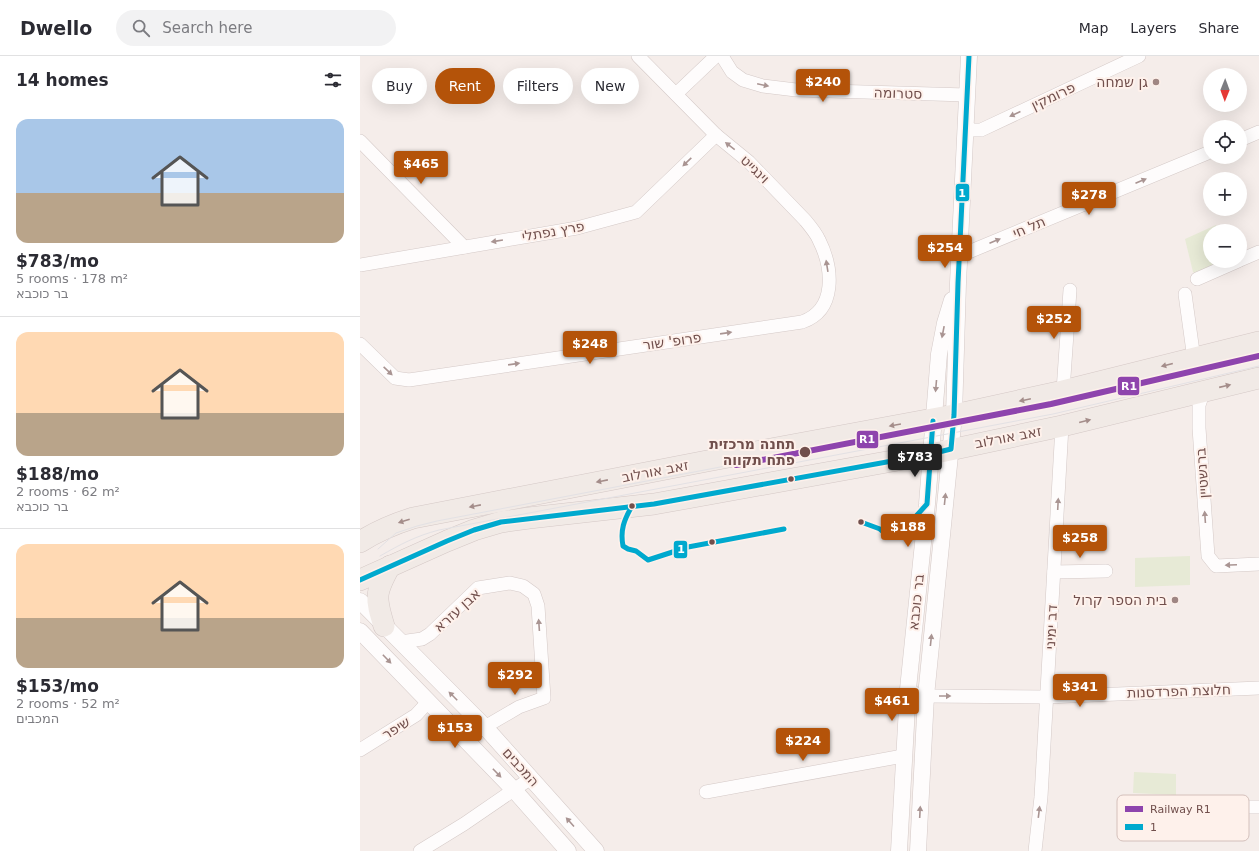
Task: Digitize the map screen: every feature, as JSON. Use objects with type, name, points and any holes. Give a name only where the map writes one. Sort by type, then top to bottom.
[{"type":"main road","name":"זאב אורלוב","points":[[360,542],[373,533],[412,518],[954,415],[1063,392],[1259,342]]},
{"type":"main road","name":"זאב אורלוב","points":[[360,580],[474,530],[501,522],[654,504],[931,454],[1062,426],[1259,378]]},
{"type":"main road","points":[[384,626],[378,605],[378,593],[380,584],[390,566]]},
{"type":"street","name":"וינגייט","points":[[638,56],[716,135],[749,162],[813,229],[824,251],[828,267],[828,295],[824,304]]},
{"type":"street","points":[[676,94],[716,56]]},
{"type":"street","name":"סטרומה","points":[[722,56],[732,72],[743,80],[763,86],[796,90],[967,95]]},
{"type":"street","name":"בר כוכבא","points":[[918,851],[926,696],[954,415],[959,256],[969,56]]},
{"type":"street","name":"פרומקין","points":[[966,127],[973,130],[981,130],[1139,56]]},
{"type":"street","points":[[1247,137],[1259,132]]},
{"type":"street","name":"פרץ נפתלי","points":[[360,265],[577,228],[636,212],[716,135]]},
{"type":"street","points":[[360,141],[464,247]]},
{"type":"street","name":"תל חי","points":[[959,256],[1203,155]]},
{"type":"street","points":[[1247,257],[1259,252]]},
{"type":"street","points":[[1196,279],[1222,268]]},
{"type":"street","name":"בר כוכבא","points":[[898,851],[908,689],[931,454],[939,354],[945,322],[958,284]]},
{"type":"street","points":[[1063,392],[1070,290]]},
{"type":"street","points":[[1186,294],[1194,359]]},
{"type":"street","name":"פרופ' שור","points":[[360,344],[395,378],[409,380],[802,322],[810,319],[818,313],[824,304]]},
{"type":"street","name":"ברנשטיין","points":[[1204,391],[1199,404],[1199,428],[1208,556],[1216,566],[1259,564]]},
{"type":"street","name":"דב ימיני","points":[[1035,851],[1041,797],[1062,426]]},
{"type":"street","points":[[1054,572],[1106,571]]},
{"type":"street","name":"אבן עזרא","points":[[400,642],[422,639],[430,634],[478,588],[510,583],[523,586],[534,594],[538,606],[544,698],[519,707],[464,739]]},
{"type":"street","name":"המכבים","points":[[360,601],[484,727],[596,851]]},
{"type":"street","name":"המכבים","points":[[360,631],[514,790],[568,851]]},
{"type":"street","name":"חלוצת הפרדסנות","points":[[908,689],[916,694],[926,696],[1046,697],[1259,688]]},
{"type":"street","name":"שיפר","points":[[360,750],[416,715],[428,702]]},
{"type":"street","points":[[706,792],[903,756]]},
{"type":"street","points":[[420,851],[464,824],[531,778]]},
{"type":"green space","points":[[1203,231],[1203,268],[1218,268],[1201,277],[1193,272],[1185,239]]},
{"type":"green space","points":[[1190,556],[1190,585],[1135,587],[1135,558]]},
{"type":"green space","points":[[1134,772],[1176,774],[1176,795],[1133,793]]},
{"type":"tram line","points":[[378,549],[396,533],[437,521],[1051,404],[1259,356]]},
{"type":"tram line","points":[[380,556],[409,541],[439,530],[1053,414],[1259,366]]},
{"type":"rail line","name":"R1","points":[[736,465],[1051,404],[1259,356]]},
{"type":"transit line","name":"1","points":[[360,580],[447,541],[474,530],[501,522],[654,504],[931,454],[951,449],[954,415],[958,283],[969,56]]},
{"type":"transit line","name":"1","points":[[861,522],[880,529],[888,536],[908,525],[927,504],[933,421]]},
{"type":"transit line","name":"1","points":[[632,506],[623,525],[623,546],[636,551],[648,560],[688,547],[784,529]]},
{"type":"place","name":"גן שמחה","points":[[1156,82]]},
{"type":"place","name":"תחנה מרכזית פתח תקווה","points":[[805,452]]},
{"type":"place","name":"בית הספר קרול","points":[[1175,600]]}]
